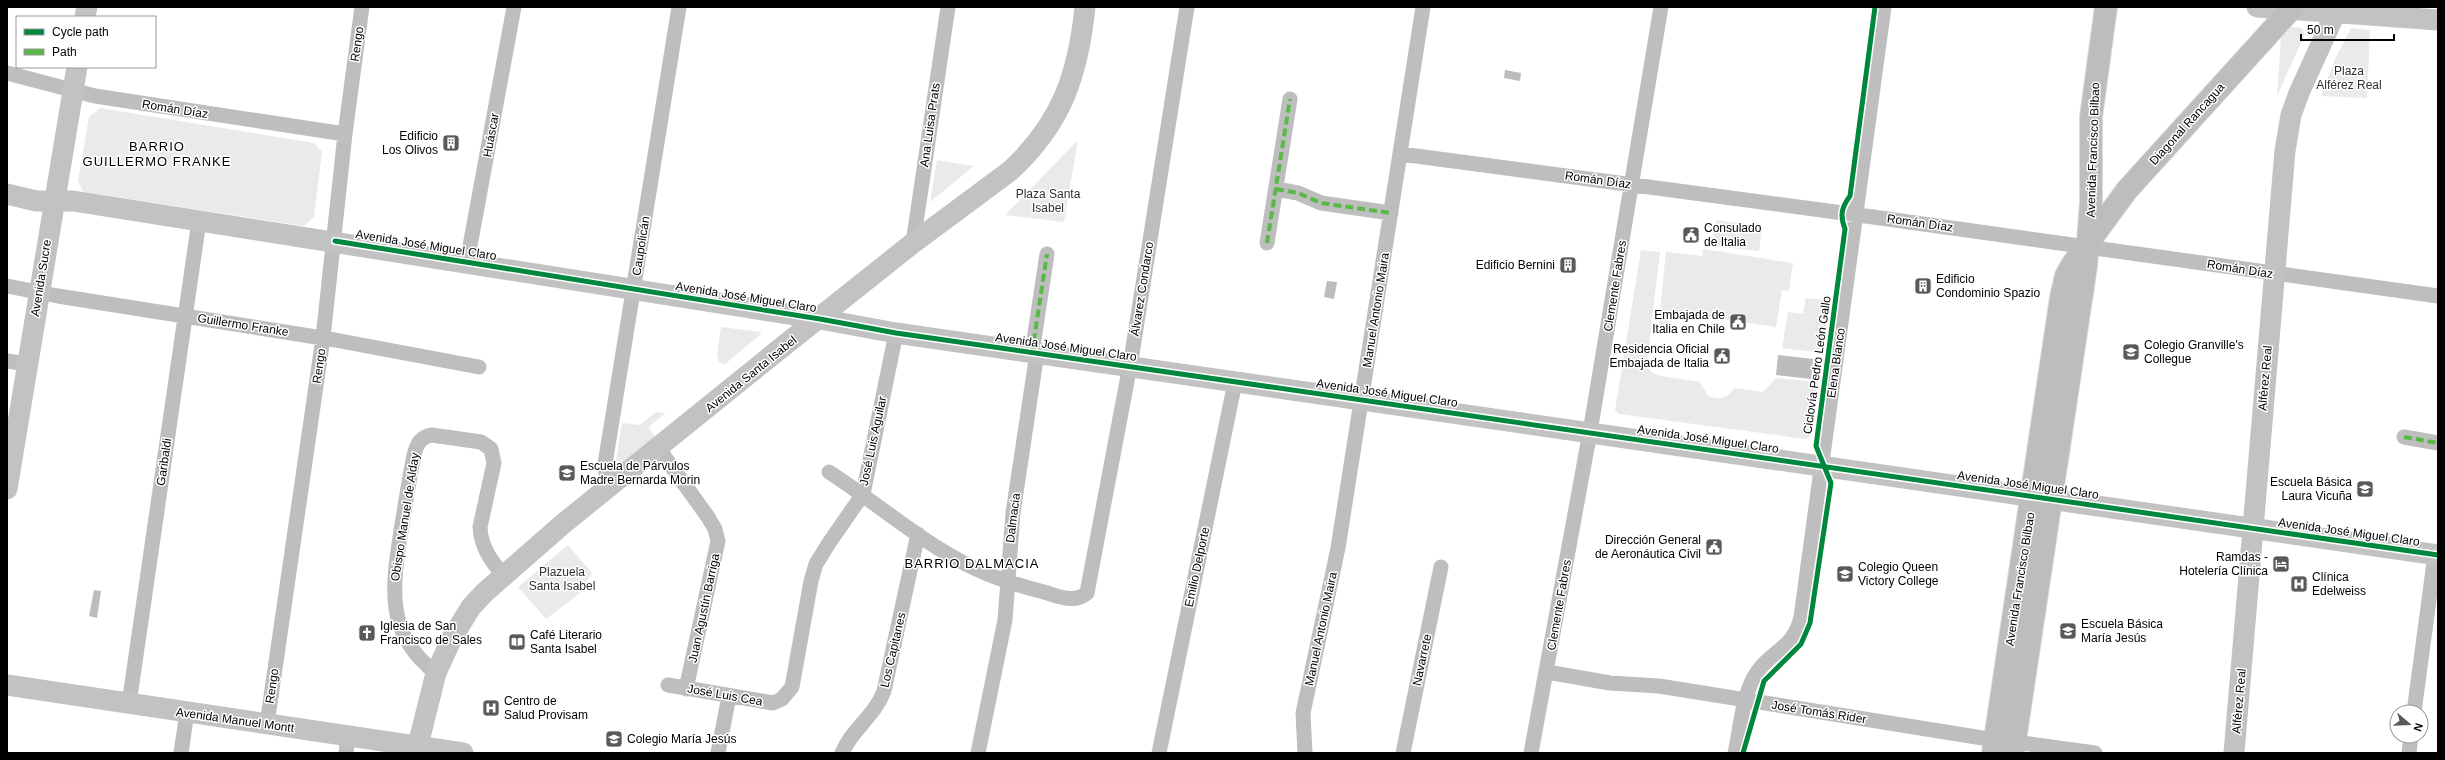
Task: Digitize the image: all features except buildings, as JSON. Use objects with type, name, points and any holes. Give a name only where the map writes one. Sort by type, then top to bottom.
[{"type":"main road","name":"Avenida Francisco Bilbao","points":[[2004,747],[2043,497],[2064,284],[2072,265],[2088,246],[2091,203],[2091,117],[2106,7]]},
{"type":"main road","name":"Diagonal Rancagua","points":[[2088,246],[2127,190],[2292,8]]},
{"type":"street","name":"Huáscar","points":[[467,262],[514,7]]},
{"type":"street","name":"Caupolicán","points":[[614,482],[606,473],[606,464],[678,7]]},
{"type":"street","name":"Ana Luisa Prats","points":[[913,243],[948,7]]},
{"type":"street","name":"Avenida Santa Isabel","points":[[417,750],[436,673],[452,638],[471,607],[504,576],[614,482],[659,449],[776,352],[913,243],[1010,171],[1024,158],[1048,129],[1066,96],[1073,78],[1081,42],[1085,7]]},
{"type":"street","name":"Álvarez Condarco","points":[[1008,581],[1070,599],[1081,598],[1087,593],[1130,366],[1187,7]]},
{"type":"street","name":"Manuel Antonio Maira","points":[[1305,753],[1303,713],[1334,572],[1423,7]]},
{"type":"street","name":"Clemente Fabres","points":[[1530,753],[1547,672],[1590,432],[1660,7]]},
{"type":"street","name":"Elena Blanco","points":[[1736,753],[1746,701],[1758,670],[1791,641],[1799,626],[1857,214],[1884,7]]},
{"type":"street","points":[[2257,7],[2337,10],[2438,20]]},
{"type":"street","name":"Rengo","points":[[267,724],[323,338],[335,241],[359,8]]},
{"type":"street","name":"Alférez Real","points":[[2234,753],[2273,274],[2285,151],[2291,115],[2299,93],[2337,10]]},
{"type":"street","name":"Avenida Sucre","points":[[7,489],[17,362],[38,293],[77,68]]},
{"type":"street","name":"Román Díaz","points":[[7,73],[73,89],[95,96],[345,134]]},
{"type":"street","points":[[1268,244],[1290,99]]},
{"type":"street","name":"Román Díaz","points":[[1401,154],[1857,214],[2088,246],[2273,274],[2438,296]]},
{"type":"street","points":[[1276,189],[1298,193],[1321,203],[1391,213]]},
{"type":"street","name":"Avenida José Miguel Claro","points":[[7,194],[32,200],[73,201],[335,241],[820,318],[896,333],[2043,497],[2436,555]]},
{"type":"street","name":"Garibaldi","points":[[129,704],[199,221]]},
{"type":"street","name":"Dalmacia","points":[[978,753],[1001,645],[1013,513],[1047,254]]},
{"type":"street","name":"Guillermo Franke","points":[[7,286],[38,293],[323,338],[479,367]]},
{"type":"street","points":[[766,310],[776,320],[780,328],[780,340],[776,352]]},
{"type":"street","name":"José Luis Aguilar","points":[[782,699],[792,687],[811,581],[816,564],[828,543],[863,494],[896,333]]},
{"type":"street","name":"Emilio Delporte","points":[[1159,753],[1235,382]]},
{"type":"street","name":"Obispo Manuel de Alday","points":[[436,673],[419,660],[403,635],[395,608],[394,573],[414,455],[416,447],[425,436],[432,435],[481,442],[491,449],[494,463],[480,527],[480,535],[483,546],[504,576]]},
{"type":"street","points":[[2404,437],[2438,443]]},
{"type":"street","name":"Juan Agustín Barriga","points":[[659,449],[708,517],[715,529],[718,541],[686,689]]},
{"type":"street","points":[[829,472],[863,494],[918,534],[973,568],[1008,581]]},
{"type":"street","name":"Los Capitanes","points":[[842,753],[852,738],[876,710],[884,691],[918,534]]},
{"type":"street","points":[[2415,704],[2436,555]]},
{"type":"street","name":"Navarrete","points":[[1403,753],[1441,567]]},
{"type":"street","name":"José Tomás Rider","points":[[1547,672],[1610,683],[1659,686],[2004,747],[2095,753]]},
{"type":"street","name":"Avenida Manuel Montt","points":[[7,684],[129,704],[267,724],[347,744],[463,753]]},
{"type":"street","name":"José Luis Cea","points":[[668,685],[773,703],[782,699]]},
{"type":"street","points":[[718,753],[729,696]]},
{"type":"street","points":[[181,753],[187,712]]},
{"type":"green space","points":[[2288,26],[2302,28],[2305,34],[2277,96],[2281,36]]},
{"type":"green space","name":"Plaza Alférez Real","points":[[2351,28],[2370,30],[2367,98],[2321,96],[2335,59]]},
{"type":"green space","points":[[100,108],[314,143],[322,152],[314,217],[304,226],[83,192],[78,181],[89,117]]},
{"type":"green space","name":"Plaza Santa Isabel","points":[[1078,140],[1064,222],[1005,215]]},
{"type":"green space","points":[[937,160],[974,166],[930,202]]},
{"type":"green space","points":[[1716,220],[1762,226],[1759,251],[1712,246]]},
{"type":"green space","points":[[1703,249],[1793,263],[1789,291],[1782,290],[1776,327],[1679,313],[1658,329],[1666,252],[1702,256]]},
{"type":"green space","points":[[1641,250],[1660,252],[1647,363],[1651,372],[1660,376],[1700,382],[1708,396],[1717,398],[1723,398],[1734,388],[1763,392],[1776,378],[1818,382],[1812,434],[1806,439],[1619,414],[1615,410]]},
{"type":"green space","points":[[1806,298],[1829,300],[1822,353],[1782,348],[1788,312],[1803,314]]},
{"type":"green space","points":[[721,327],[761,332],[761,334],[724,365],[719,362],[717,355]]},
{"type":"green space","points":[[656,412],[666,413],[648,427],[658,440],[623,465],[616,460],[622,423],[640,425]]},
{"type":"green space","name":"Plazuela Santa Isabel","points":[[568,545],[592,573],[579,594],[546,619],[518,587]]},
{"type":"shaded area","points":[[1505,70],[1521,73],[1520,81],[1504,78]]},
{"type":"shaded area","points":[[1327,281],[1337,282],[1334,299],[1324,297]]},
{"type":"shaded area","points":[[1778,355],[1813,359],[1811,379],[1776,375]]},
{"type":"shaded area","points":[[94,590],[101,591],[97,618],[89,616]]},
{"type":"marked path","points":[[1267,243],[1290,99]]},
{"type":"marked path","points":[[1276,189],[1298,193],[1321,203],[1391,213]]},
{"type":"marked path","points":[[1032,353],[1047,254]]},
{"type":"marked path","points":[[2404,437],[2438,443]]},
{"type":"cycle path","name":"Ciclovía Pedro León Gallo","points":[[1743,753],[1764,681],[1801,644],[1810,623],[1831,483],[1816,446],[1845,229],[1842,220],[1842,212],[1850,196],[1875,7]]},
{"type":"cycle path","points":[[335,241],[820,319],[896,333],[2438,555]]},
{"type":"place","name":"Edificio Los Olivos","points":[[451,143]]},
{"type":"place","name":"Consulado de Italia","points":[[1691,235]]},
{"type":"place","name":"Edificio Bernini","points":[[1568,265]]},
{"type":"place","name":"Edificio Condominio Spazio","points":[[1923,286]]},
{"type":"place","name":"Embajada de Italia en Chile","points":[[1738,322]]},
{"type":"place","name":"Colegio Granville's Collegue","points":[[2131,352]]},
{"type":"place","name":"Residencia Oficial Embajada de Italia","points":[[1722,356]]},
{"type":"place","name":"Escuela de Párvulos Madre Bernarda Morin","points":[[567,473]]},
{"type":"place","name":"Escuela Básica Laura Vicuña","points":[[2365,489]]},
{"type":"place","name":"Dirección General de Aeronáutica Civil","points":[[1714,547]]},
{"type":"place","name":"Ramdas - Hotelería Clínica","points":[[2281,564]]},
{"type":"place","name":"Colegio Queen Victory College","points":[[1845,574]]},
{"type":"place","name":"Clínica Edelweiss","points":[[2299,584]]},
{"type":"place","name":"Escuela Básica María Jesús","points":[[2068,631]]},
{"type":"place","name":"Iglesia de San Francisco de Sales","points":[[367,633]]},
{"type":"place","name":"Café Literario Santa Isabel","points":[[517,642]]},
{"type":"place","name":"Centro de Salud Provisam","points":[[491,708]]},
{"type":"place","name":"Colegio María Jesús","points":[[614,739]]},
{"type":"district","name":"BARRIO GUILLERMO FRANKE","points":[[157,154]]},
{"type":"district","name":"BARRIO DALMACIA","points":[[972,563]]}]
